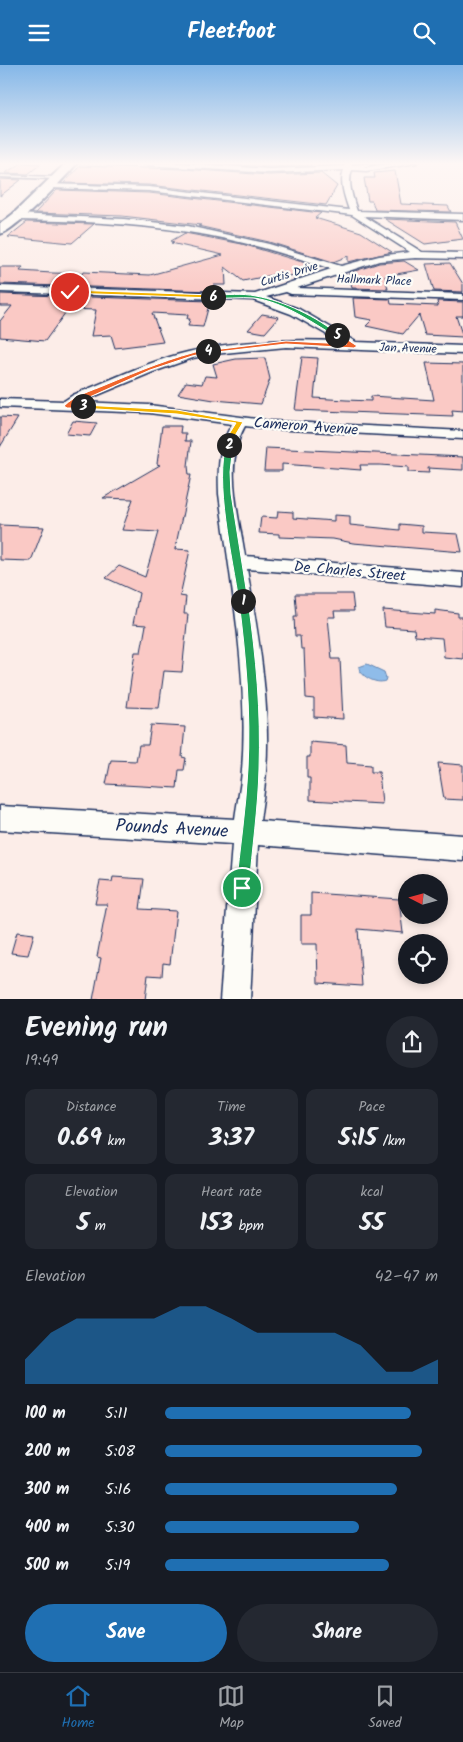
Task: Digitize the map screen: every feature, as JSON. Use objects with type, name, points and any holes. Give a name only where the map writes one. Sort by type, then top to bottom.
[{"type":"street","points":[[0,230],[27,207]]},
{"type":"street","points":[[301,207],[354,213],[463,217]]},
{"type":"street","points":[[352,207],[354,213],[421,255]]},
{"type":"street","points":[[17,217],[107,221],[188,229],[263,245],[299,255],[342,271]]},
{"type":"street","name":"Curtis Drive","points":[[0,289],[254,297],[283,291],[381,258],[421,255],[463,256]]},
{"type":"street","name":"Hallmark Place","points":[[283,291],[463,297]]},
{"type":"street","name":"Jan Avenue","points":[[254,297],[278,303],[303,315],[354,346]]},
{"type":"street","name":"Jan Avenue","points":[[67,406],[78,398],[148,369],[190,355],[238,347],[286,343],[463,351]]},
{"type":"street","name":"Cameron Avenue","points":[[0,403],[149,409],[271,425],[463,435]]},
{"type":"street","points":[[234,999],[246,832],[254,770],[254,706],[250,649],[227,494],[226,472],[230,439],[240,422]]},
{"type":"street","name":"De Charles Street","points":[[238,562],[463,580]]},
{"type":"street","name":"Pounds Avenue","points":[[0,818],[246,832],[463,848]]},
{"type":"water","points":[[367,664],[384,672],[385,681],[377,682],[365,676],[359,667]]},
{"type":"building","points":[[41,207],[266,207],[321,213],[315,218],[361,232],[392,252],[348,262],[348,256],[333,262],[269,242],[198,226],[201,225],[122,216],[35,213]]},
{"type":"building","points":[[374,207],[448,207],[451,212],[375,210]]},
{"type":"building","points":[[385,219],[455,222],[463,239],[425,244]]},
{"type":"building","points":[[27,222],[94,224],[72,243],[8,237]]},
{"type":"building","points":[[185,233],[242,244],[319,267],[290,276],[282,273],[243,281],[225,267],[226,285],[214,285],[212,291],[0,284],[0,267],[23,267],[20,271],[52,273],[82,274],[83,272],[150,275],[223,255],[171,243],[174,242],[171,241]]},
{"type":"building","points":[[404,261],[419,270],[385,276],[388,289],[352,288],[349,273],[379,263]]},
{"type":"building","points":[[450,263],[463,284],[463,292],[434,291],[426,264]]},
{"type":"building","points":[[0,294],[210,301],[203,327],[188,326],[190,319],[187,319],[188,315],[152,313],[163,342],[115,348],[111,335],[91,336],[96,310],[68,309],[45,341],[0,337],[0,321],[12,306],[0,306]]},
{"type":"building","points":[[353,298],[390,299],[391,304],[438,306],[437,301],[463,302],[463,316],[456,316],[463,337],[425,335],[419,315],[403,334],[366,326],[372,320],[355,317]]},
{"type":"building","points":[[262,314],[279,317],[265,333],[248,330]]},
{"type":"building","points":[[302,357],[318,358],[314,398],[346,400],[371,401],[371,396],[434,400],[426,363],[463,364],[463,411],[452,410],[453,416],[295,410]]},
{"type":"building","points":[[265,358],[270,379],[261,404],[214,400],[178,394],[186,382],[202,384],[205,376],[217,377],[213,364],[236,359]]},
{"type":"building","points":[[0,417],[18,418],[0,447]]},
{"type":"building","points":[[73,421],[97,423],[90,436],[66,434]]},
{"type":"building","points":[[162,426],[181,426],[180,433],[186,433],[185,441],[191,441],[188,466],[189,475],[191,475],[175,549],[190,550],[180,596],[186,597],[184,614],[188,614],[182,672],[164,671],[159,708],[127,707],[135,652],[141,652],[146,625],[133,624],[139,593],[106,578],[119,566],[145,577],[158,532],[122,530],[133,499],[103,498],[160,465],[157,464]]},
{"type":"building","points":[[266,448],[463,457],[463,470],[428,468],[429,473],[408,472],[408,467],[380,465],[360,465],[361,470],[282,464],[282,471],[264,471]]},
{"type":"building","points":[[278,511],[293,512],[293,518],[334,521],[334,515],[350,516],[350,525],[400,530],[400,524],[422,526],[422,532],[458,534],[462,552],[353,543],[333,539],[279,537],[279,534],[259,533],[261,517],[277,518]]},
{"type":"building","points":[[0,525],[44,527],[31,561],[0,560]]},
{"type":"building","points":[[295,594],[352,594],[354,611],[334,611],[335,617],[328,617],[332,659],[340,659],[343,719],[314,717],[314,699],[306,698],[304,649],[301,649],[300,636],[295,636],[294,616],[297,616]]},
{"type":"building","points":[[383,610],[435,614],[435,610],[458,613],[458,617],[463,617],[463,659],[444,657],[442,638],[415,636],[414,629],[385,627]]},
{"type":"building","points":[[151,725],[185,727],[182,757],[186,758],[184,770],[179,770],[177,788],[106,784],[111,760],[136,761],[139,745],[148,745]]},
{"type":"building","points":[[310,742],[346,745],[347,763],[371,765],[371,772],[379,772],[382,804],[310,800],[310,778],[307,778],[307,757],[310,757]]},
{"type":"building","points":[[438,763],[463,765],[463,800],[444,799]]},
{"type":"building","points":[[113,877],[144,879],[140,909],[176,911],[170,964],[163,963],[162,976],[148,975],[145,999],[93,999],[101,958],[97,957],[107,904],[95,904],[100,881],[112,882]]},
{"type":"building","points":[[311,893],[398,899],[398,924],[402,924],[403,933],[358,929],[362,986],[318,983],[317,944],[301,944],[301,915],[311,915]]},
{"type":"building","points":[[17,932],[34,934],[28,955],[11,953]]},
{"type":"route","points":[[70,292],[254,297],[278,303],[303,315],[354,346],[286,343],[259,344],[190,355],[148,369],[78,398],[67,406],[149,409],[211,416],[240,422],[230,439],[226,472],[227,494],[250,649],[254,706],[254,770],[246,832],[242,888]]}]
